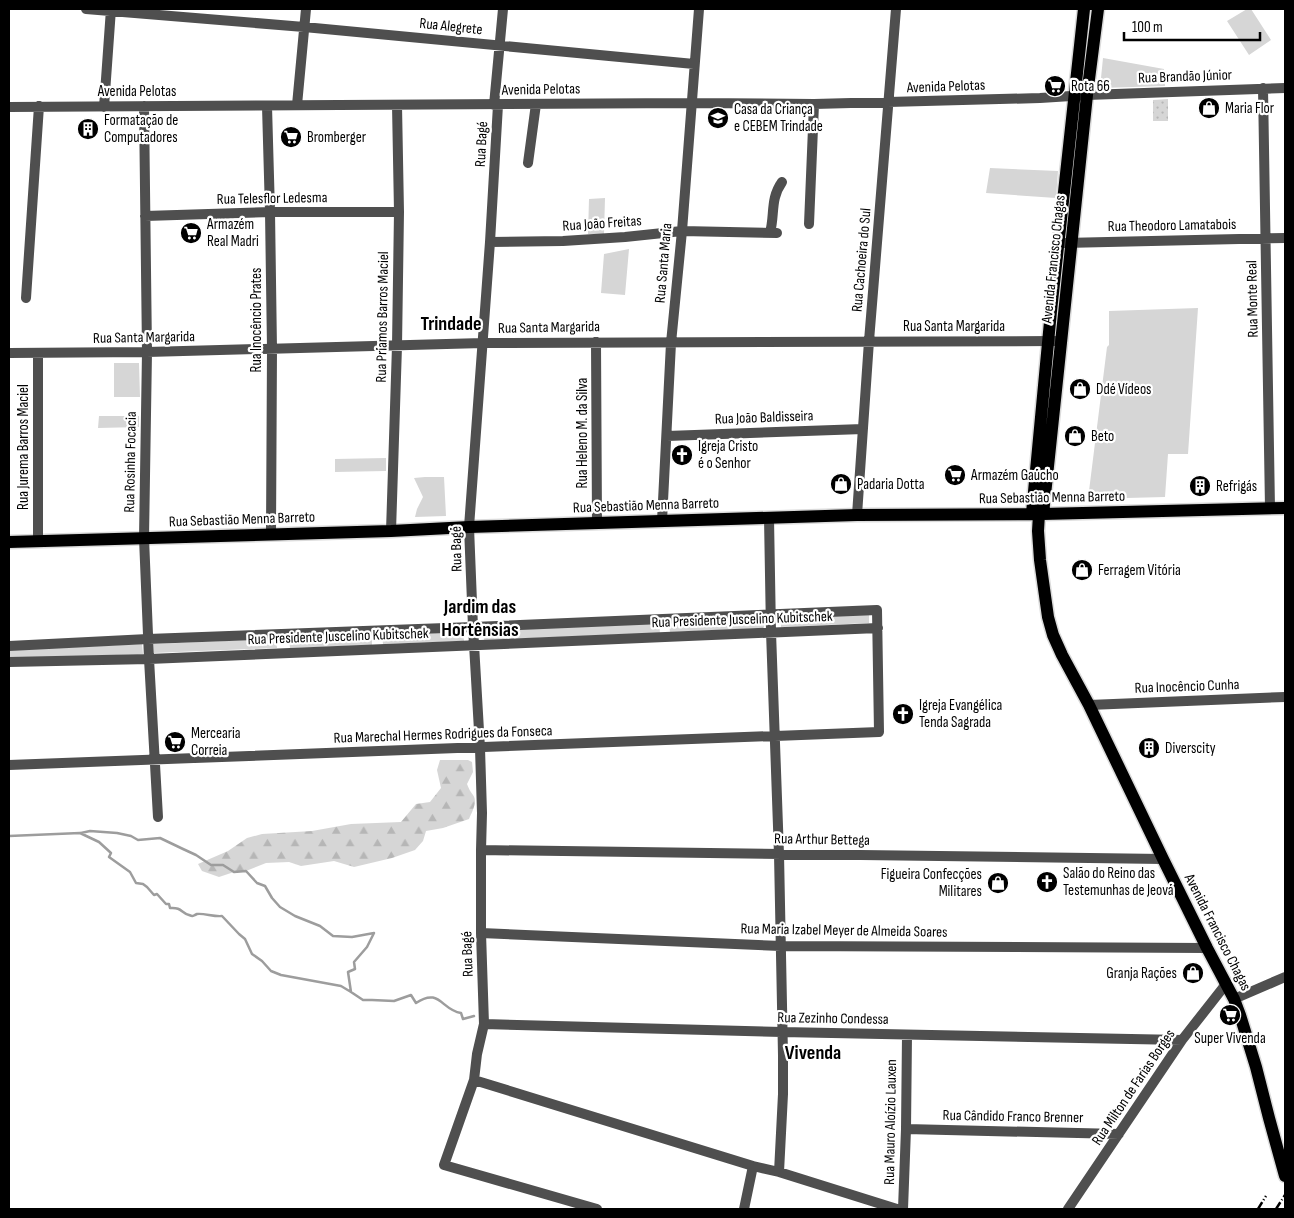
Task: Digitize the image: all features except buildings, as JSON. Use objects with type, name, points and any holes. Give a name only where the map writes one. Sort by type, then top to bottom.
[{"type":"main road","name":"Avenida Francisco Chagas","points":[[1084,9],[1080,96],[1038,514],[1040,560],[1048,617],[1059,648],[1234,999],[1256,1067],[1285,1176]]},
{"type":"main road","name":"Avenida Francisco Chagas","points":[[1080,96],[1098,9]]},
{"type":"main road","name":"Rua Sebastião Menna Barreto","points":[[9,542],[858,515],[1038,514],[1285,508]]},
{"type":"street","name":"Rua Alegrete","points":[[86,9],[304,27],[694,64]]},
{"type":"street","points":[[297,105],[306,9]]},
{"type":"street","name":"Rua Bagé","points":[[503,9],[499,46],[490,242],[469,527],[482,813],[481,933],[484,1024],[477,1054],[474,1080],[444,1165],[597,1209]]},
{"type":"street","name":"Rua Santa Maria","points":[[662,521],[671,342],[682,231],[699,9]]},
{"type":"street","name":"Rua Cachoeira do Sul","points":[[858,515],[869,342],[896,9]]},
{"type":"street","points":[[104,107],[110,10]]},
{"type":"street","name":"Rua Monte Real","points":[[1263,88],[1270,508]]},
{"type":"street","name":"Rua Brandão Júnior","points":[[1080,96],[1285,88]]},
{"type":"street","name":"Avenida Pelotas","points":[[9,107],[814,104],[1080,96]]},
{"type":"street","points":[[528,163],[536,104]]},
{"type":"street","points":[[809,224],[814,104]]},
{"type":"street","name":"Rua Príamos Barros Maciel","points":[[391,531],[399,212],[397,105]]},
{"type":"street","points":[[26,298],[39,106]]},
{"type":"street","name":"Rua Rosinha Focacia","points":[[144,106],[147,352],[144,538],[158,817]]},
{"type":"street","name":"Rua Inocêncio Prates","points":[[267,106],[272,349],[271,534]]},
{"type":"street","name":"Rua João Freitas","points":[[490,242],[563,241],[682,231],[774,233],[772,225],[775,196],[776,190],[782,182]]},
{"type":"street","name":"Rua Telesflor Ledesma","points":[[145,216],[270,212],[399,212]]},
{"type":"street","name":"Rua Theodoro Lamatabois","points":[[1065,243],[1285,238]]},
{"type":"street","name":"Rua Santa Margarida","points":[[9,354],[483,343],[1054,341]]},
{"type":"street","name":"Rua Heleno M. da Silva","points":[[596,342],[597,523]]},
{"type":"street","name":"Rua Jurema Barros Maciel","points":[[38,353],[38,541]]},
{"type":"street","name":"Rua João Baldisseira","points":[[667,436],[863,429]]},
{"type":"street","points":[[769,518],[781,946],[783,1094],[779,1172]]},
{"type":"street","name":"Rua Presidente Juscelino Kubitschek","points":[[9,646],[877,610],[878,628],[284,654],[9,662]]},
{"type":"street","points":[[664,619],[666,637]]},
{"type":"street","name":"Rua Marechal Hermes Rodrigues da Fonseca","points":[[9,765],[879,732],[878,628]]},
{"type":"street","points":[[376,631],[378,650]]},
{"type":"street","points":[[283,634],[284,654]]},
{"type":"street","name":"Rua Inocêncio Cunha","points":[[1089,705],[1285,697]]},
{"type":"street","name":"Rua Arthur Bettega","points":[[481,850],[1163,859]]},
{"type":"street","name":"Rua Maria Izabel Meyer de Almeida Soares","points":[[481,933],[781,946],[1207,948]]},
{"type":"street","points":[[1234,999],[1285,977]]},
{"type":"street","name":"Rua Milton de Farias Borges","points":[[1068,1209],[1182,1040],[1226,984]]},
{"type":"street","name":"Rua Zezinho Condessa","points":[[484,1024],[1182,1040]]},
{"type":"street","name":"Rua Mauro Aloízio Lauxen","points":[[904,1209],[907,1035]]},
{"type":"street","points":[[474,1080],[897,1209]]},
{"type":"street","name":"Rua Cândido Franco Brenner","points":[[906,1129],[1120,1134]]},
{"type":"street","points":[[745,1206],[753,1166]]},
{"type":"green space","points":[[1247,9],[1251,9],[1271,40],[1249,55],[1227,21]]},
{"type":"green space","points":[[1103,58],[1164,69],[1165,86],[1100,88]]},
{"type":"green space","points":[[1168,99],[1168,121],[1153,121],[1153,100]]},
{"type":"green space","points":[[990,168],[1058,171],[1056,198],[986,193]]},
{"type":"green space","points":[[605,198],[604,234],[588,234],[589,199]]},
{"type":"green space","points":[[629,249],[625,295],[601,293],[604,254]]},
{"type":"green space","points":[[1198,308],[1188,454],[1168,454],[1165,497],[1088,499],[1107,347],[1109,345],[1109,311]]},
{"type":"green space","points":[[114,363],[139,363],[140,397],[114,397]]},
{"type":"green space","points":[[99,416],[139,416],[139,427],[98,428]]},
{"type":"green space","points":[[386,458],[386,471],[335,472],[335,459]]},
{"type":"green space","points":[[444,477],[446,516],[415,517],[423,497],[414,478]]},
{"type":"green space","points":[[869,614],[869,623],[781,627],[781,618]]},
{"type":"green space","points":[[764,619],[764,628],[670,632],[669,623]]},
{"type":"green space","points":[[659,623],[660,633],[484,640],[483,631]]},
{"type":"green space","points":[[463,632],[464,641],[383,644],[382,635]]},
{"type":"green space","points":[[372,635],[372,645],[290,648],[289,638]]},
{"type":"green space","points":[[276,639],[277,648],[154,653],[154,644]]},
{"type":"green space","points":[[142,644],[143,654],[9,659],[9,650]]},
{"type":"green space","points":[[440,760],[468,760],[472,762],[473,772],[467,784],[475,801],[474,807],[469,819],[443,828],[426,831],[423,841],[415,850],[392,858],[354,867],[334,861],[301,866],[289,862],[266,863],[246,871],[234,872],[219,877],[202,871],[198,864],[228,851],[247,838],[262,834],[312,831],[351,824],[401,822],[416,804],[430,802],[441,788],[437,770]]},
{"type":"waterway","points":[[81,833],[90,831],[117,833],[131,836],[138,840],[160,838],[196,855],[211,865],[223,865],[234,872],[246,871],[257,883],[265,886],[280,907],[295,916],[320,926],[333,936],[352,937],[374,933],[367,947],[354,962],[355,969],[348,972],[351,992]]},
{"type":"waterway","points":[[9,836],[80,833],[99,842],[111,853],[109,857],[130,872],[136,883],[143,884],[154,895],[157,894],[166,904],[169,904],[170,908],[177,908],[192,916],[197,914],[222,916],[245,939],[252,954],[271,971],[281,975],[341,986],[363,1000],[394,1001],[411,995],[416,1003],[430,997],[436,998],[449,1008],[461,1013],[463,1019],[474,1016]]},
{"type":"railway","points":[[1276,1209],[1285,1195]]},
{"type":"railway","points":[[1258,1209],[1266,1196]]},
{"type":"place","name":"Rota 66","points":[[1055,86]]},
{"type":"place","name":"Maria Flor","points":[[1209,108]]},
{"type":"place","name":"Casa da Criança e CEBEM Trindade","points":[[718,118]]},
{"type":"place","name":"Formatação de Computadores","points":[[88,129]]},
{"type":"place","name":"Bromberger","points":[[291,137]]},
{"type":"place","name":"Armazém Real Madri","points":[[191,233]]},
{"type":"place","name":"Ddé Vídeos","points":[[1080,389]]},
{"type":"place","name":"Beto","points":[[1075,436]]},
{"type":"place","name":"Igreja Cristo é o Senhor","points":[[682,455]]},
{"type":"place","name":"Armazém Gaúcho","points":[[955,475]]},
{"type":"place","name":"Padaria Dotta","points":[[841,484]]},
{"type":"place","name":"Refrigás","points":[[1200,486]]},
{"type":"place","name":"Ferragem Vitória","points":[[1082,570]]},
{"type":"place","name":"Igreja Evangélica Tenda Sagrada","points":[[903,714]]},
{"type":"place","name":"Mercearia Correia","points":[[175,742]]},
{"type":"place","name":"Diverscity","points":[[1149,748]]},
{"type":"place","name":"Salão do Reino das Testemunhas de Jeová","points":[[1047,882]]},
{"type":"place","name":"Figueira Confecções Militares","points":[[998,883]]},
{"type":"place","name":"Granja Rações","points":[[1193,973]]},
{"type":"place","name":"Super Vivenda","points":[[1230,1015]]},
{"type":"district","name":"Trindade","points":[[451,323]]},
{"type":"district","name":"Jardim das Hortênsias","points":[[480,618]]},
{"type":"district","name":"Vivenda","points":[[813,1052]]}]
